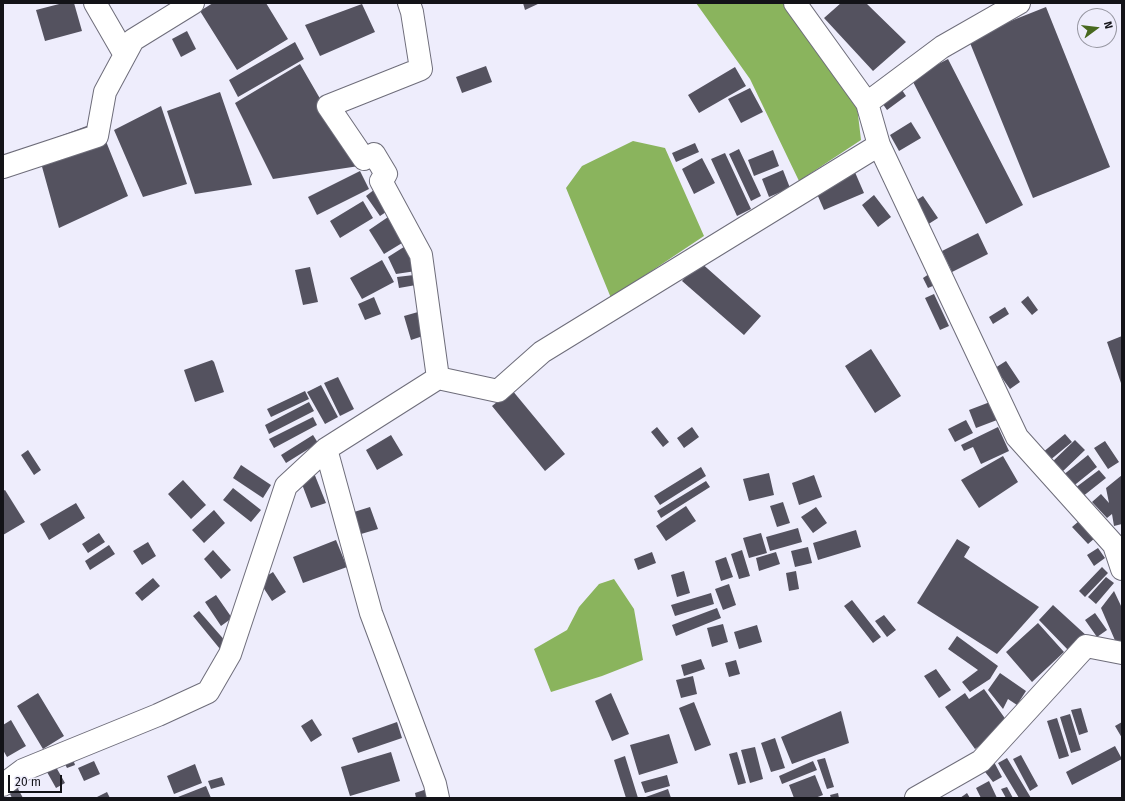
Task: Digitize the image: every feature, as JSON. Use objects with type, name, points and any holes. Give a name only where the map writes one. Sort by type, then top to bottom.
[{"type":"street","points":[[95,3],[125,55]]},
{"type":"street","points":[[3,167],[97,136],[105,92],[133,40],[193,3]]},
{"type":"street","points":[[409,3],[412,12],[421,69],[328,106],[364,159],[374,154],[386,174],[381,181],[421,255],[438,378]]},
{"type":"street","points":[[795,3],[867,103],[879,145],[1017,437],[1114,545],[1122,569]]},
{"type":"street","points":[[867,103],[942,47],[1019,3]]},
{"type":"street","points":[[3,785],[23,770],[158,715],[208,692],[230,654],[286,486],[326,449],[438,378],[498,391],[542,352],[879,145]]},
{"type":"street","points":[[326,449],[371,613],[435,784],[438,798]]},
{"type":"street","points":[[916,798],[981,761],[1086,646],[1122,654]]},
{"type":"shaded area","points":[[696,3],[791,3],[855,89],[861,140],[799,181],[750,79]]},
{"type":"shaded area","points":[[633,141],[665,148],[704,236],[611,298],[566,188],[582,166]]},
{"type":"shaded area","points":[[614,579],[634,609],[643,660],[602,676],[551,692],[534,649],[567,630],[579,607],[599,584]]},
{"type":"building","points":[[63,3],[74,3],[82,31],[45,41],[36,10]]},
{"type":"building","points":[[213,3],[266,3],[288,39],[237,70],[200,11]]},
{"type":"building","points":[[523,3],[540,3],[525,10]]},
{"type":"building","points":[[841,3],[866,3],[906,42],[873,71],[824,18]]},
{"type":"building","points":[[362,4],[375,32],[320,56],[305,25]]},
{"type":"building","points":[[1046,7],[1110,167],[1033,198],[968,38]]},
{"type":"building","points":[[187,31],[196,49],[181,57],[172,39]]},
{"type":"building","points":[[295,42],[304,59],[238,97],[229,80]]},
{"type":"building","points":[[948,59],[1023,205],[986,224],[911,78]]},
{"type":"building","points":[[300,64],[359,166],[273,179],[235,103]]},
{"type":"building","points":[[486,66],[492,82],[462,93],[456,77]]},
{"type":"building","points":[[735,67],[746,86],[699,113],[688,95]]},
{"type":"building","points":[[900,87],[906,96],[887,110],[880,100]]},
{"type":"building","points":[[750,88],[763,112],[741,123],[728,99]]},
{"type":"building","points":[[220,92],[252,185],[195,194],[167,111]]},
{"type":"building","points":[[161,106],[187,184],[143,197],[114,130]]},
{"type":"building","points":[[100,121],[99,124],[128,196],[59,228],[36,145]]},
{"type":"building","points":[[911,122],[921,138],[899,151],[890,135]]},
{"type":"building","points":[[695,143],[699,152],[676,162],[672,153]]},
{"type":"building","points":[[739,149],[761,196],[751,201],[729,154]]},
{"type":"building","points":[[773,150],[779,166],[754,176],[748,160]]},
{"type":"building","points":[[725,153],[751,209],[737,216],[711,159]]},
{"type":"building","points":[[702,158],[715,183],[694,194],[682,169]]},
{"type":"building","points":[[783,170],[790,188],[769,197],[762,179]]},
{"type":"building","points":[[854,170],[864,193],[824,210],[814,187]]},
{"type":"building","points":[[360,171],[369,189],[317,215],[308,197]]},
{"type":"building","points":[[375,189],[389,210],[380,216],[366,196]]},
{"type":"building","points":[[874,195],[891,217],[878,227],[862,205]]},
{"type":"building","points":[[923,196],[938,218],[927,225],[912,203]]},
{"type":"building","points":[[363,201],[373,218],[340,238],[330,221]]},
{"type":"building","points":[[391,215],[407,240],[384,254],[369,230]]},
{"type":"building","points":[[978,233],[988,254],[952,272],[942,251]]},
{"type":"building","points":[[407,245],[416,271],[396,274],[388,257]]},
{"type":"building","points":[[382,260],[394,282],[362,299],[350,278]]},
{"type":"building","points":[[699,261],[761,316],[744,335],[682,281]]},
{"type":"building","points":[[310,267],[318,302],[303,305],[295,270]]},
{"type":"building","points":[[929,274],[935,285],[928,288],[923,278]]},
{"type":"building","points":[[414,275],[416,285],[399,288],[397,277]]},
{"type":"building","points":[[934,294],[949,326],[940,330],[925,298]]},
{"type":"building","points":[[1028,296],[1038,310],[1032,315],[1021,302]]},
{"type":"building","points":[[374,297],[381,314],[365,320],[358,304]]},
{"type":"building","points":[[1005,307],[1009,314],[993,324],[989,317]]},
{"type":"building","points":[[418,312],[426,335],[411,340],[404,316]]},
{"type":"building","points":[[1122,336],[1122,386],[1107,342]]},
{"type":"building","points":[[871,349],[901,396],[875,413],[845,366]]},
{"type":"building","points":[[212,360],[224,392],[195,402],[184,370]]},
{"type":"building","points":[[1006,361],[1020,382],[1010,389],[995,368]]},
{"type":"building","points":[[338,377],[354,409],[340,416],[324,383]]},
{"type":"building","points":[[321,385],[338,417],[325,424],[307,392]]},
{"type":"building","points":[[512,390],[565,454],[545,471],[492,406]]},
{"type":"building","points":[[305,391],[309,399],[271,417],[267,409]]},
{"type":"building","points":[[309,402],[314,411],[269,434],[265,425]]},
{"type":"building","points":[[990,402],[997,420],[976,428],[969,410]]},
{"type":"building","points":[[313,417],[317,425],[274,448],[269,439]]},
{"type":"building","points":[[966,420],[973,433],[955,442],[948,429]]},
{"type":"building","points":[[657,427],[669,442],[663,447],[651,432]]},
{"type":"building","points":[[692,427],[699,437],[684,448],[677,438]]},
{"type":"building","points":[[998,427],[1009,451],[981,464],[973,447],[964,451],[961,445]]},
{"type":"building","points":[[1065,434],[1072,442],[1049,461],[1042,453]]},
{"type":"building","points":[[313,435],[318,443],[286,463],[281,455]]},
{"type":"building","points":[[391,435],[403,455],[377,470],[366,450]]},
{"type":"building","points":[[1075,440],[1085,450],[1060,474],[1050,464]]},
{"type":"building","points":[[1105,441],[1119,462],[1108,469],[1094,448]]},
{"type":"building","points":[[28,450],[41,470],[34,475],[21,455]]},
{"type":"building","points":[[1088,455],[1097,467],[1071,488],[1062,476]]},
{"type":"building","points":[[1003,456],[1018,482],[979,508],[961,480]]},
{"type":"building","points":[[241,465],[271,485],[263,498],[233,478]]},
{"type":"building","points":[[701,467],[706,476],[660,505],[654,496]]},
{"type":"building","points":[[1099,470],[1106,478],[1082,497],[1075,488]]},
{"type":"building","points":[[314,473],[326,503],[311,508],[300,479]]},
{"type":"building","points":[[769,473],[774,495],[749,501],[743,479]]},
{"type":"building","points":[[814,475],[822,497],[799,505],[792,483]]},
{"type":"building","points":[[1122,475],[1122,524],[1114,526],[1112,514],[1107,518],[1092,502],[1101,494],[1109,503],[1106,488]]},
{"type":"building","points":[[183,480],[206,505],[191,519],[168,494]]},
{"type":"building","points":[[706,481],[710,487],[661,518],[657,511]]},
{"type":"building","points":[[233,488],[261,510],[251,522],[223,500]]},
{"type":"building","points":[[5,490],[25,522],[3,535],[3,491]]},
{"type":"building","points":[[783,502],[790,523],[777,527],[770,506]]},
{"type":"building","points":[[76,503],[85,518],[49,540],[40,524]]},
{"type":"building","points":[[686,506],[696,521],[666,541],[656,526]]},
{"type":"building","points":[[370,507],[378,529],[361,534],[354,512]]},
{"type":"building","points":[[816,507],[827,523],[813,533],[801,517]]},
{"type":"building","points":[[214,510],[225,523],[204,543],[192,530]]},
{"type":"building","points":[[1079,521],[1095,538],[1088,544],[1072,527]]},
{"type":"building","points":[[798,528],[802,542],[770,551],[766,537]]},
{"type":"building","points":[[856,530],[861,547],[818,560],[813,543]]},
{"type":"building","points":[[99,533],[105,542],[88,553],[82,544]]},
{"type":"building","points":[[761,533],[767,553],[749,558],[743,538]]},
{"type":"building","points":[[957,539],[970,547],[964,557],[1039,607],[997,654],[917,603]]},
{"type":"building","points":[[336,540],[347,567],[303,583],[293,557]]},
{"type":"building","points":[[148,542],[156,556],[142,565],[133,551]]},
{"type":"building","points":[[109,545],[115,554],[90,570],[85,561]]},
{"type":"building","points":[[808,547],[812,563],[795,567],[791,551]]},
{"type":"building","points":[[1098,548],[1105,558],[1094,566],[1087,555]]},
{"type":"building","points":[[213,550],[231,570],[221,579],[204,559]]},
{"type":"building","points":[[742,550],[750,576],[739,579],[731,554]]},
{"type":"building","points":[[652,552],[656,563],[638,570],[634,559]]},
{"type":"building","points":[[776,552],[780,564],[759,571],[756,558]]},
{"type":"building","points":[[726,557],[733,577],[721,581],[715,561]]},
{"type":"building","points":[[1102,567],[1108,573],[1085,597],[1079,591]]},
{"type":"building","points":[[684,571],[690,593],[677,597],[671,575]]},
{"type":"building","points":[[796,571],[799,589],[789,591],[786,573]]},
{"type":"building","points":[[273,572],[286,592],[272,601],[259,581]]},
{"type":"building","points":[[1106,577],[1114,583],[1096,604],[1088,597]]},
{"type":"building","points":[[153,578],[160,586],[142,601],[135,593]]},
{"type":"building","points":[[729,584],[736,605],[723,610],[715,589]]},
{"type":"building","points":[[1114,591],[1122,608],[1122,645],[1117,645],[1101,608]]},
{"type":"building","points":[[711,593],[714,604],[675,616],[671,605]]},
{"type":"building","points":[[216,595],[232,618],[221,626],[205,602]]},
{"type":"building","points":[[852,600],[881,637],[873,643],[844,606]]},
{"type":"building","points":[[1053,605],[1088,637],[1069,651],[1039,620]]},
{"type":"building","points":[[717,608],[721,618],[676,636],[672,625]]},
{"type":"building","points":[[199,611],[227,643],[220,649],[193,616]]},
{"type":"building","points":[[1095,613],[1107,630],[1097,637],[1085,620]]},
{"type":"building","points":[[884,615],[896,630],[887,637],[875,621]]},
{"type":"building","points":[[1038,623],[1064,652],[1032,682],[1006,652]]},
{"type":"building","points":[[723,624],[728,642],[712,647],[707,628]]},
{"type":"building","points":[[757,625],[762,642],[739,649],[734,632]]},
{"type":"building","points":[[957,636],[998,666],[990,679],[970,692],[962,682],[978,670],[948,649]]},
{"type":"building","points":[[701,659],[705,669],[684,676],[681,665]]},
{"type":"building","points":[[736,660],[740,674],[729,677],[725,663]]},
{"type":"building","points":[[936,669],[951,690],[939,698],[924,676]]},
{"type":"building","points":[[1000,673],[1026,691],[1017,705],[1008,699],[1003,709],[988,690]]},
{"type":"building","points":[[693,676],[697,694],[681,698],[676,680]]},
{"type":"building","points":[[984,689],[1009,724],[975,749],[945,707],[965,693],[969,699]]},
{"type":"building","points":[[38,693],[64,736],[43,749],[17,706]]},
{"type":"building","points":[[611,693],[629,734],[612,741],[595,701]]},
{"type":"building","points":[[694,702],[711,745],[695,751],[679,708]]},
{"type":"building","points":[[1081,708],[1088,732],[1079,735],[1071,710]]},
{"type":"building","points":[[841,711],[849,743],[792,764],[781,737]]},
{"type":"building","points":[[1070,714],[1081,750],[1071,753],[1060,717]]},
{"type":"building","points":[[1057,718],[1069,756],[1059,759],[1047,721]]},
{"type":"building","points":[[312,719],[322,735],[311,742],[301,726]]},
{"type":"building","points":[[11,720],[26,746],[7,757],[3,750],[3,725]]},
{"type":"building","points":[[397,722],[402,738],[358,753],[352,738]]},
{"type":"building","points":[[1122,722],[1122,738],[1115,726]]},
{"type":"building","points":[[669,734],[678,763],[639,775],[630,745]]},
{"type":"building","points":[[775,738],[785,768],[771,772],[761,743]]},
{"type":"building","points":[[1115,746],[1122,759],[1072,785],[1066,772]]},
{"type":"building","points":[[755,747],[763,779],[750,783],[741,750]]},
{"type":"building","points":[[391,752],[400,781],[350,796],[341,767]]},
{"type":"building","points":[[737,752],[746,783],[738,785],[729,754]]},
{"type":"building","points":[[1021,755],[1038,786],[1030,791],[1013,759]]},
{"type":"building","points":[[625,756],[638,798],[626,798],[614,760]]},
{"type":"building","points":[[825,758],[834,787],[827,789],[817,760]]},
{"type":"building","points":[[1007,758],[1031,798],[1019,798],[998,763]]},
{"type":"building","points":[[73,759],[75,765],[67,768],[64,762]]},
{"type":"building","points":[[993,760],[1002,777],[993,782],[982,768]]},
{"type":"building","points":[[94,761],[100,774],[84,781],[78,768]]},
{"type":"building","points":[[813,761],[817,770],[782,784],[779,776]]},
{"type":"building","points":[[195,764],[202,783],[174,794],[167,776]]},
{"type":"building","points":[[56,767],[65,783],[56,788],[47,772]]},
{"type":"building","points":[[667,775],[670,786],[645,793],[641,782]]},
{"type":"building","points":[[815,775],[823,795],[815,798],[794,798],[789,785]]},
{"type":"building","points":[[222,777],[225,785],[211,789],[208,781]]},
{"type":"building","points":[[989,781],[997,798],[981,798],[976,788]]},
{"type":"building","points":[[16,785],[23,798],[12,798],[8,790]]},
{"type":"building","points":[[206,786],[211,798],[178,797]]},
{"type":"building","points":[[1007,787],[1013,798],[1006,798],[1001,789]]},
{"type":"building","points":[[427,789],[430,798],[416,798],[415,793]]},
{"type":"building","points":[[668,789],[671,798],[643,798]]},
{"type":"building","points":[[107,792],[110,798],[97,798],[97,797]]},
{"type":"building","points":[[838,793],[839,798],[831,798],[830,795]]},
{"type":"building","points":[[967,793],[970,798],[960,798]]}]
